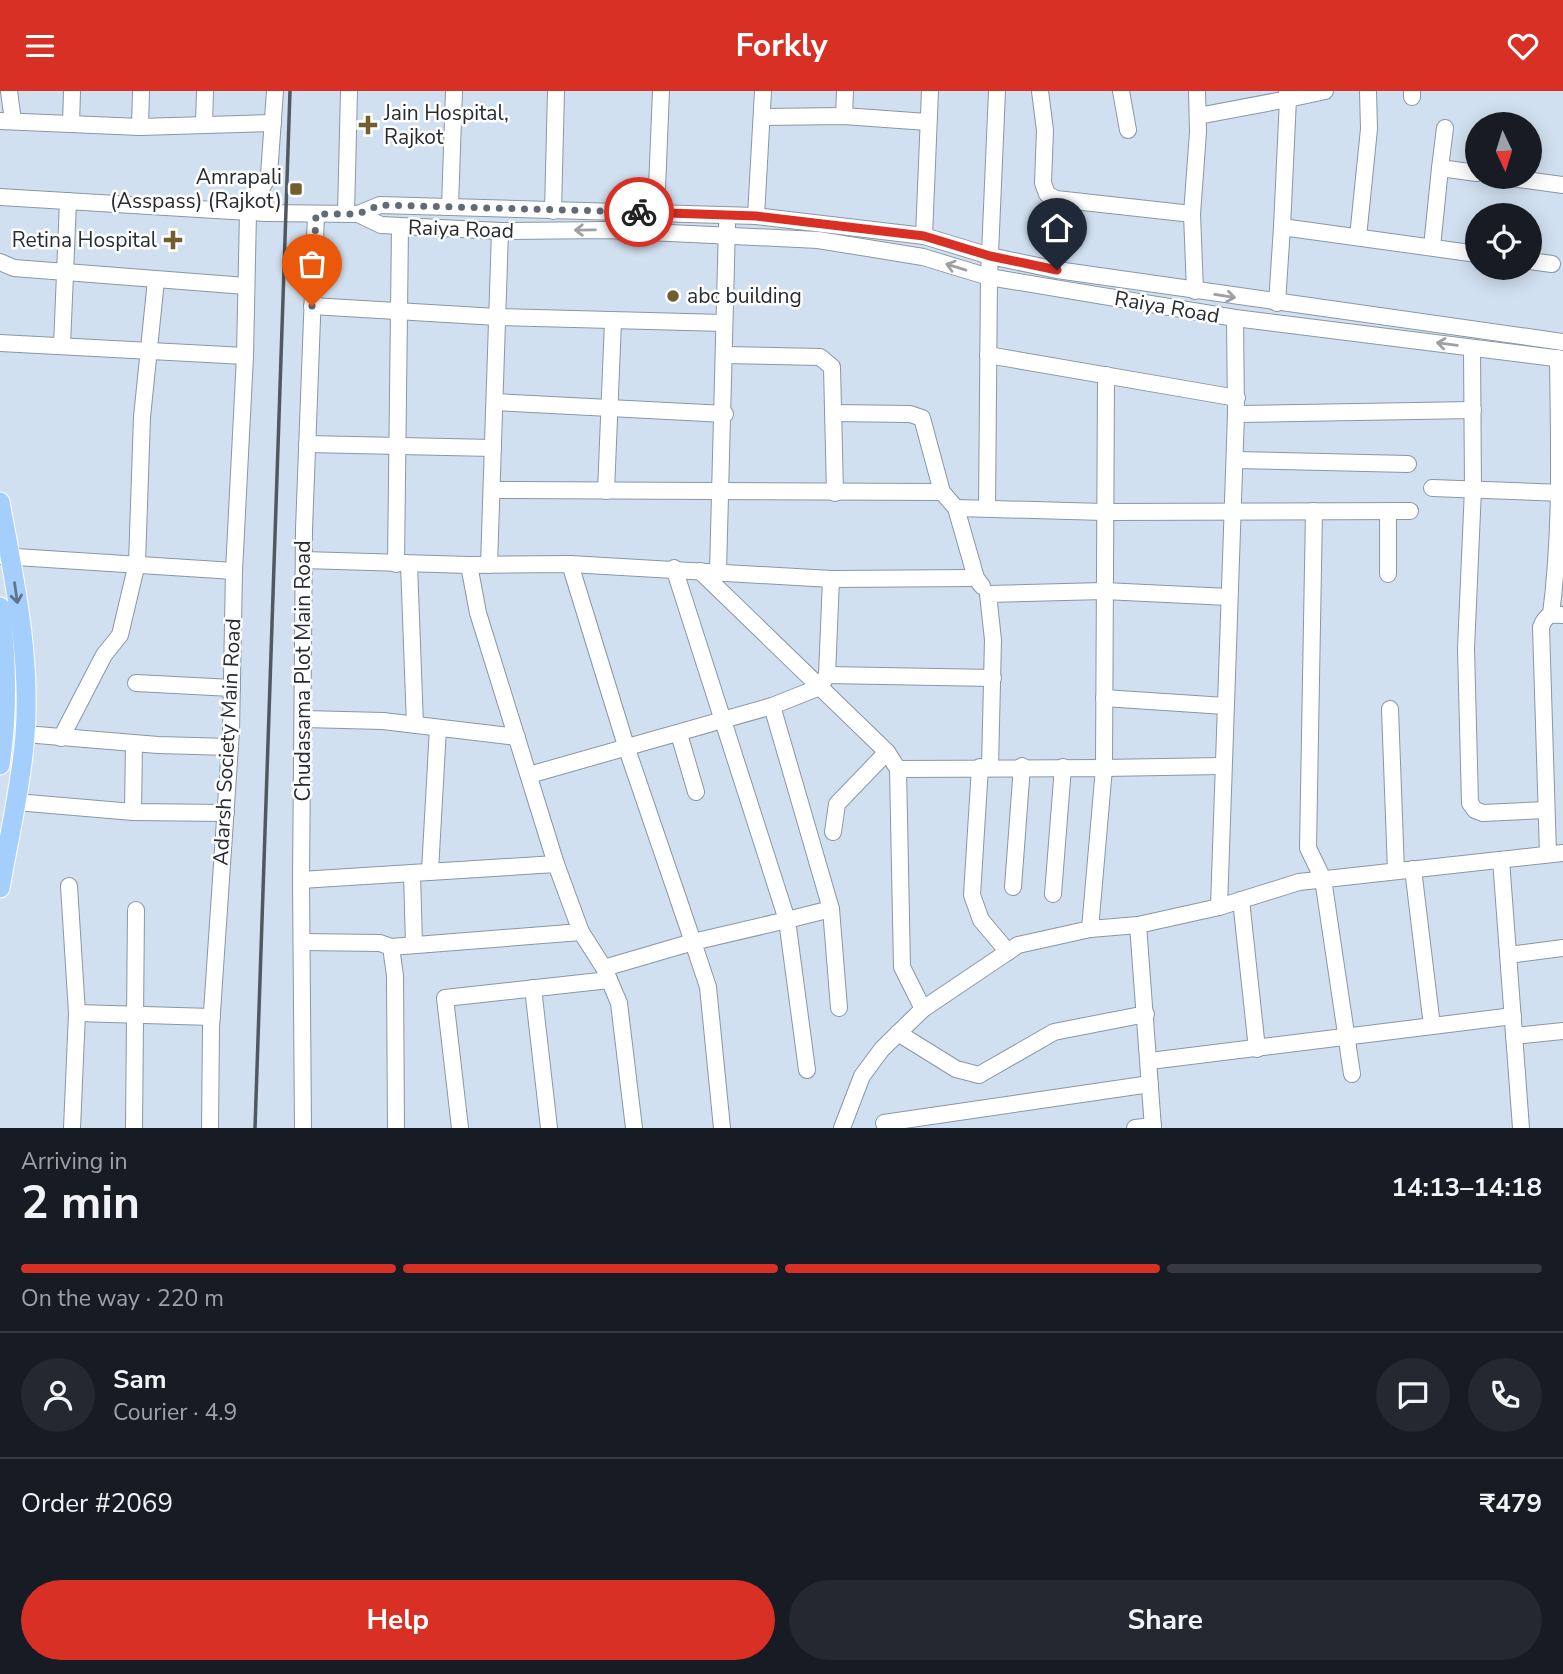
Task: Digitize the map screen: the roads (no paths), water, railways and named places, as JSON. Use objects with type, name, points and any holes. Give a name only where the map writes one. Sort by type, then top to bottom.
[{"type":"main road","points":[[0,502],[6,556],[23,642],[25,734],[0,888]]},
{"type":"main road","points":[[0,607],[5,670],[5,731],[0,765]]},
{"type":"street","points":[[9,91],[7,121],[140,127],[273,123]]},
{"type":"street","points":[[71,124],[72,91]]},
{"type":"street","points":[[140,127],[141,91]]},
{"type":"street","points":[[204,124],[205,91]]},
{"type":"street","points":[[248,212],[269,175],[275,91]]},
{"type":"street","points":[[349,91],[352,214]]},
{"type":"street","points":[[450,206],[454,91]]},
{"type":"street","points":[[553,211],[556,91]]},
{"type":"street","points":[[656,212],[661,91]]},
{"type":"street","points":[[756,216],[763,91]]},
{"type":"street","points":[[844,116],[845,91]]},
{"type":"street","points":[[924,236],[930,91]]},
{"type":"street","points":[[986,508],[989,277],[997,91]]},
{"type":"street","points":[[1040,91],[1045,130],[1044,183],[1047,194],[1056,199],[1192,214]]},
{"type":"street","points":[[1121,91],[1128,130]]},
{"type":"street","points":[[1195,291],[1192,214],[1197,91]]},
{"type":"street","points":[[1198,116],[1287,95],[1325,91]]},
{"type":"street","points":[[1358,237],[1369,129],[1368,91]]},
{"type":"street","points":[[1277,303],[1287,95]]},
{"type":"street","points":[[762,117],[844,116],[928,122]]},
{"type":"street","points":[[1432,247],[1445,128]]},
{"type":"street","points":[[1440,168],[1465,171]]},
{"type":"street","points":[[1542,182],[1563,185]]},
{"type":"street","name":"Raiya Road","points":[[0,197],[316,214],[352,214],[380,205],[756,216],[924,236],[990,256],[1057,270],[1563,342]]},
{"type":"street","points":[[62,346],[68,201]]},
{"type":"street","name":"Adarsh Society Main Road","points":[[210,1128],[212,1017],[230,747],[234,571],[246,356],[248,212]]},
{"type":"street","name":"Chudasama Plot Main Road","points":[[303,1128],[301,880],[304,560],[316,214]]},
{"type":"street","name":"Raiya Road","points":[[352,214],[381,225],[500,231],[607,230],[818,240],[923,257],[989,277],[1235,319],[1561,358]]},
{"type":"street","points":[[718,572],[728,215]]},
{"type":"street","points":[[400,226],[395,445],[415,725]]},
{"type":"street","points":[[1282,227],[1465,252]]},
{"type":"street","points":[[489,565],[500,231]]},
{"type":"street","points":[[0,262],[13,268],[246,286]]},
{"type":"street","points":[[1542,263],[1552,264]]},
{"type":"street","points":[[61,738],[104,655],[120,635],[137,563],[142,417],[151,351],[156,280]]},
{"type":"street","points":[[312,306],[613,322],[724,323]]},
{"type":"street","points":[[1219,907],[1224,706],[1237,406],[1235,319]]},
{"type":"street","points":[[606,491],[613,322]]},
{"type":"street","points":[[0,343],[246,356]]},
{"type":"street","points":[[1472,348],[1473,489],[1466,649],[1470,803],[1475,810],[1483,813],[1546,810]]},
{"type":"street","points":[[724,355],[820,358],[832,367],[835,493]]},
{"type":"street","points":[[988,355],[1106,375],[1237,406],[1473,410]]},
{"type":"street","points":[[842,1128],[862,1076],[882,1049],[923,1009],[1017,945],[1090,929],[1138,925],[1219,907],[1299,882],[1555,854],[1546,810],[1541,627],[1544,618],[1557,615],[1561,493],[1561,358]]},
{"type":"street","points":[[1090,929],[1104,768],[1106,375]]},
{"type":"street","points":[[495,402],[724,414]]},
{"type":"street","points":[[833,413],[910,414],[922,418],[942,492],[956,508],[976,578],[988,594],[993,640],[993,678],[972,895],[981,921],[1008,952]]},
{"type":"street","points":[[307,444],[493,448]]},
{"type":"street","points":[[1235,460],[1408,464]]},
{"type":"street","points":[[1432,488],[1561,493]]},
{"type":"street","points":[[492,490],[942,492]]},
{"type":"street","points":[[956,508],[1104,512],[1410,511]]},
{"type":"street","points":[[1314,511],[1308,848],[1323,879],[1352,1075]]},
{"type":"street","points":[[1388,512],[1388,574]]},
{"type":"street","points":[[6,556],[234,571]]},
{"type":"street","points":[[304,560],[402,564],[570,564],[831,579],[976,578]]},
{"type":"street","points":[[570,564],[627,750],[708,987],[722,1128]]},
{"type":"street","points":[[469,565],[478,613],[556,864],[582,932],[619,1003],[634,1128]]},
{"type":"street","points":[[674,568],[787,921],[807,1070]]},
{"type":"street","points":[[700,571],[824,681],[887,752],[898,769],[902,967],[923,1009]]},
{"type":"street","points":[[824,681],[831,579]]},
{"type":"street","points":[[988,594],[1104,591],[1229,597]]},
{"type":"street","points":[[529,775],[627,750],[772,706],[824,681],[993,678]]},
{"type":"street","points":[[136,683],[232,688]]},
{"type":"street","points":[[1104,698],[1224,706]]},
{"type":"street","points":[[772,706],[831,909],[839,1008]]},
{"type":"street","points":[[1390,709],[1396,871]]},
{"type":"street","points":[[304,719],[415,725],[517,737]]},
{"type":"street","points":[[430,871],[438,728]]},
{"type":"street","points":[[25,734],[230,747]]},
{"type":"street","points":[[679,734],[696,792]]},
{"type":"street","points":[[134,743],[134,812]]},
{"type":"street","points":[[833,832],[837,804],[887,752]]},
{"type":"street","points":[[1013,887],[1022,766]]},
{"type":"street","points":[[898,769],[1222,766]]},
{"type":"street","points":[[1053,894],[1063,767]]},
{"type":"street","points":[[16,802],[134,812],[226,813]]},
{"type":"street","points":[[1500,860],[1521,1128]]},
{"type":"street","points":[[301,880],[556,864]]},
{"type":"street","points":[[1413,869],[1432,1026]]},
{"type":"street","points":[[412,873],[414,945]]},
{"type":"street","points":[[69,886],[77,1013],[72,1128]]},
{"type":"street","points":[[1241,900],[1257,1049]]},
{"type":"street","points":[[460,1128],[445,998],[533,988],[606,974],[693,942],[831,909]]},
{"type":"street","points":[[134,1128],[136,911]]},
{"type":"street","points":[[1135,1128],[1153,1127],[1138,925]]},
{"type":"street","points":[[302,942],[380,943],[391,947],[582,932]]},
{"type":"street","points":[[391,947],[394,976],[396,1128]]},
{"type":"street","points":[[1508,955],[1563,948]]},
{"type":"street","points":[[533,988],[549,1128]]},
{"type":"street","points":[[77,1013],[212,1017]]},
{"type":"street","points":[[898,1033],[956,1069],[979,1075],[1054,1032],[1146,1014]]},
{"type":"street","points":[[1150,1061],[1513,1016]]},
{"type":"street","points":[[1514,1036],[1563,1031]]},
{"type":"street","points":[[884,1123],[1150,1084]]},
{"type":"railway","points":[[255,1128],[290,91]]},
{"type":"place","name":"Jain Hospital, Rajkot","points":[[368,125]]},
{"type":"place","name":"Amrapali (Asspass) (Rajkot)","points":[[296,189]]},
{"type":"place","name":"Retina Hospital","points":[[173,240]]},
{"type":"place","name":"abc building","points":[[673,296]]}]
